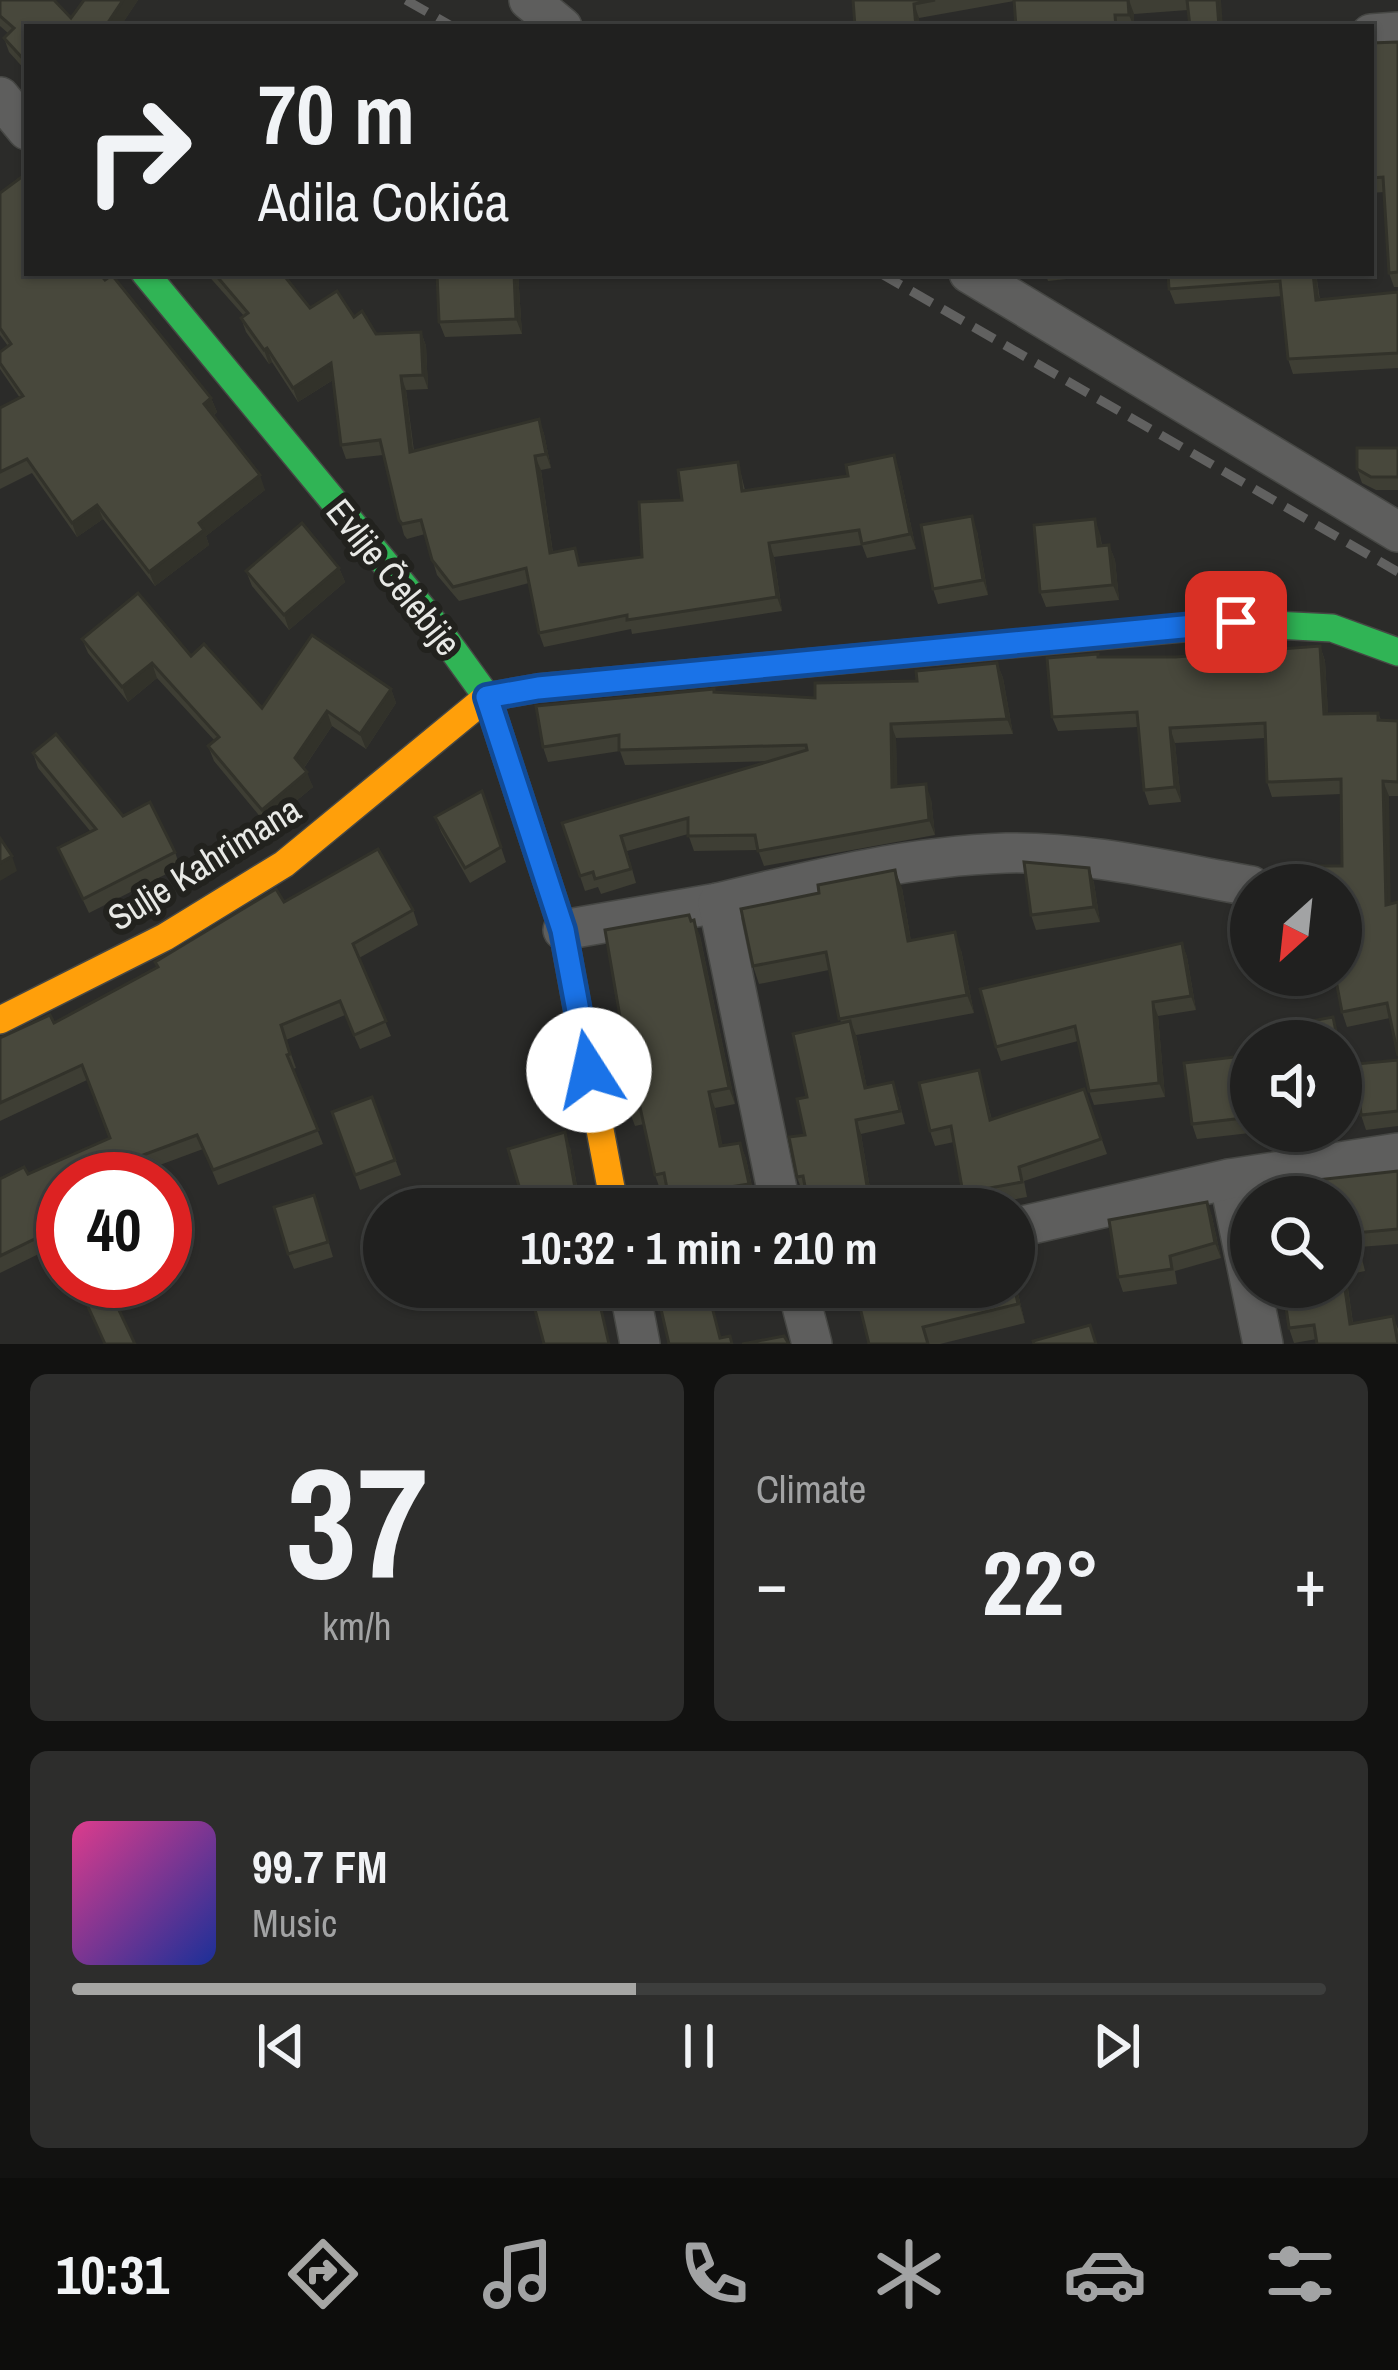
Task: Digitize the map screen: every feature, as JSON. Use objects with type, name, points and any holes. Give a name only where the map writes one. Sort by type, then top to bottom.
[{"type":"street","points":[[529,0],[558,24]]},
{"type":"street","points":[[0,98],[24,126]]},
{"type":"street","name":"Evlije Čelebije","points":[[147,276],[427,614],[487,697],[563,930],[611,1188]]},
{"type":"street","points":[[974,276],[1398,532]]},
{"type":"street","points":[[487,697],[538,688],[1236,622],[1332,628],[1398,652]]},
{"type":"street","name":"Sulje Kahrimana","points":[[0,1020],[165,937],[284,864],[487,697]]},
{"type":"street","points":[[563,930],[718,903],[859,868],[1006,853],[1074,856],[1230,882]]},
{"type":"street","points":[[718,903],[777,1188]]},
{"type":"street","points":[[1035,1223],[1229,1179],[1398,1153]]},
{"type":"street","points":[[1229,1179],[1263,1344]]},
{"type":"street","points":[[633,1308],[640,1344]]},
{"type":"street","points":[[803,1308],[812,1344]]},
{"type":"building","points":[[0,0],[54,0],[71,18],[84,0],[123,0],[107,24],[24,24],[24,60],[4,38],[14,28],[0,16]]},
{"type":"building","points":[[853,0],[935,0],[914,4],[916,24],[855,24]]},
{"type":"building","points":[[1014,0],[1128,0],[1129,15],[1115,15],[1116,24],[1016,24]]},
{"type":"building","points":[[1187,0],[1217,0],[1219,24],[1190,24]]},
{"type":"building","points":[[1398,42],[1398,272],[1389,273],[1383,177],[1374,178],[1374,43]]},
{"type":"building","points":[[24,177],[24,276],[102,276],[105,280],[113,276],[211,398],[204,404],[260,475],[199,523],[204,530],[149,572],[97,505],[72,523],[27,459],[0,472],[0,408],[23,396],[0,363],[0,352],[11,344],[0,328],[0,193]]},
{"type":"building","points":[[217,276],[284,276],[310,308],[337,291],[354,317],[362,311],[376,334],[421,332],[423,375],[401,376],[410,452],[539,419],[546,454],[535,456],[550,553],[575,548],[579,565],[642,557],[639,502],[682,500],[678,470],[738,462],[742,491],[848,476],[846,465],[894,455],[910,534],[862,544],[859,530],[769,543],[777,597],[627,620],[627,615],[539,633],[526,568],[453,587],[432,560],[421,520],[402,524],[399,520],[380,440],[341,445],[331,363],[293,388],[241,318],[248,313]]},
{"type":"building","points":[[437,276],[514,276],[516,319],[439,322]]},
{"type":"building","points":[[1168,276],[1313,276],[1316,300],[1398,292],[1398,353],[1288,359],[1280,281],[1169,289]]},
{"type":"building","points":[[1357,448],[1398,448],[1398,477],[1371,477],[1357,469]]},
{"type":"building","points":[[972,516],[983,580],[933,589],[921,525]]},
{"type":"building","points":[[1095,519],[1098,546],[1109,545],[1113,585],[1040,592],[1034,525]]},
{"type":"building","points":[[302,523],[339,568],[284,615],[246,571]]},
{"type":"building","points":[[138,593],[191,656],[204,644],[262,708],[312,635],[391,689],[360,734],[327,711],[295,758],[307,772],[262,810],[208,746],[219,737],[152,663],[122,687],[82,639]]},
{"type":"building","points":[[1320,646],[1324,714],[1378,713],[1378,720],[1398,721],[1398,782],[1383,781],[1386,905],[1398,902],[1398,1056],[1387,1003],[1342,1012],[1339,996],[1362,996],[1362,864],[1342,864],[1341,779],[1267,782],[1265,723],[1170,728],[1175,787],[1144,790],[1137,712],[1052,717],[1047,658],[1098,654],[1175,657]]},
{"type":"building","points":[[997,663],[1007,719],[891,724],[892,787],[926,784],[929,820],[758,851],[755,835],[688,836],[688,818],[621,836],[631,869],[595,879],[593,872],[580,876],[562,823],[807,750],[806,745],[619,750],[619,735],[543,747],[536,706],[714,689],[815,698],[815,683],[917,681],[916,671]]},
{"type":"building","points":[[56,734],[123,816],[150,802],[175,852],[83,899],[58,848],[96,829],[33,753]]},
{"type":"building","points":[[482,791],[501,847],[465,868],[435,817]]},
{"type":"building","points":[[0,838],[12,856],[0,863]]},
{"type":"building","points":[[378,849],[413,910],[353,944],[386,1021],[354,1035],[340,1001],[281,1025],[287,1055],[318,1130],[213,1170],[197,1135],[151,1152],[78,1152],[110,1138],[82,1065],[0,1103],[0,1038],[50,1015],[54,1023],[158,967],[155,962],[276,889],[284,902]]},
{"type":"building","points":[[1024,862],[1089,868],[1094,907],[1031,915]]},
{"type":"building","points":[[895,870],[908,941],[955,932],[967,995],[839,1019],[826,952],[753,966],[741,909],[819,893],[818,885]]},
{"type":"building","points":[[689,915],[694,920],[729,1088],[709,1092],[720,1146],[740,1143],[749,1184],[667,1188],[664,1173],[655,1175],[640,1107],[629,1110],[616,1048],[625,1046],[605,930]]},
{"type":"building","points":[[1182,943],[1191,996],[1153,1002],[1159,1083],[1089,1091],[1075,1026],[996,1047],[980,989]]},
{"type":"building","points":[[850,1021],[865,1088],[893,1082],[900,1111],[856,1120],[867,1188],[805,1188],[803,1176],[797,1177],[789,1137],[805,1135],[797,1099],[807,1097],[793,1034]]},
{"type":"building","points":[[1230,1058],[1230,1120],[1192,1124],[1184,1063]]},
{"type":"building","points":[[1398,1060],[1398,1111],[1362,1115],[1362,1063]]},
{"type":"building","points":[[979,1070],[990,1120],[1084,1089],[1101,1139],[1019,1167],[1022,1182],[962,1188],[951,1126],[930,1131],[919,1083]]},
{"type":"building","points":[[372,1097],[395,1160],[355,1175],[332,1112]]},
{"type":"building","points":[[565,1132],[575,1188],[520,1188],[508,1149]]},
{"type":"building","points":[[24,1167],[28,1174],[36,1170],[36,1238],[0,1256],[0,1179]]},
{"type":"building","points":[[1398,1171],[1398,1229],[1362,1232],[1362,1176],[1353,1176]]},
{"type":"building","points":[[314,1195],[328,1242],[288,1254],[274,1207]]},
{"type":"building","points":[[1207,1202],[1215,1243],[1170,1256],[1172,1269],[1118,1277],[1109,1220]]},
{"type":"building","points":[[89,1308],[118,1308],[135,1344],[105,1344]]},
{"type":"building","points":[[535,1308],[601,1308],[609,1344],[544,1344]]},
{"type":"building","points":[[661,1308],[712,1308],[720,1338],[730,1336],[732,1344],[669,1344]]},
{"type":"building","points":[[860,1308],[1001,1308],[923,1327],[928,1344],[869,1344]]},
{"type":"building","points":[[1286,1308],[1348,1308],[1350,1324],[1393,1316],[1398,1344],[1317,1344],[1314,1325],[1289,1328]]},
{"type":"building","points":[[1090,1325],[1096,1344],[1033,1341]]},
{"type":"building","points":[[784,1336],[789,1344],[742,1344]]},
{"type":"railway","points":[[406,0],[448,24]]},
{"type":"railway","points":[[885,276],[1398,572]]},
{"type":"traffic: fast","points":[[147,276],[427,614],[487,697],[563,930],[587,1061]]},
{"type":"traffic: fast","points":[[934,651],[1236,623],[1332,628],[1398,652]]},
{"type":"traffic: slow","points":[[0,1020],[165,937],[284,864],[487,697],[538,688],[934,651]]},
{"type":"traffic: slow","points":[[587,1061],[611,1188]]},
{"type":"route","points":[[589,1070],[563,930],[487,697],[538,688],[1236,622]]}]
